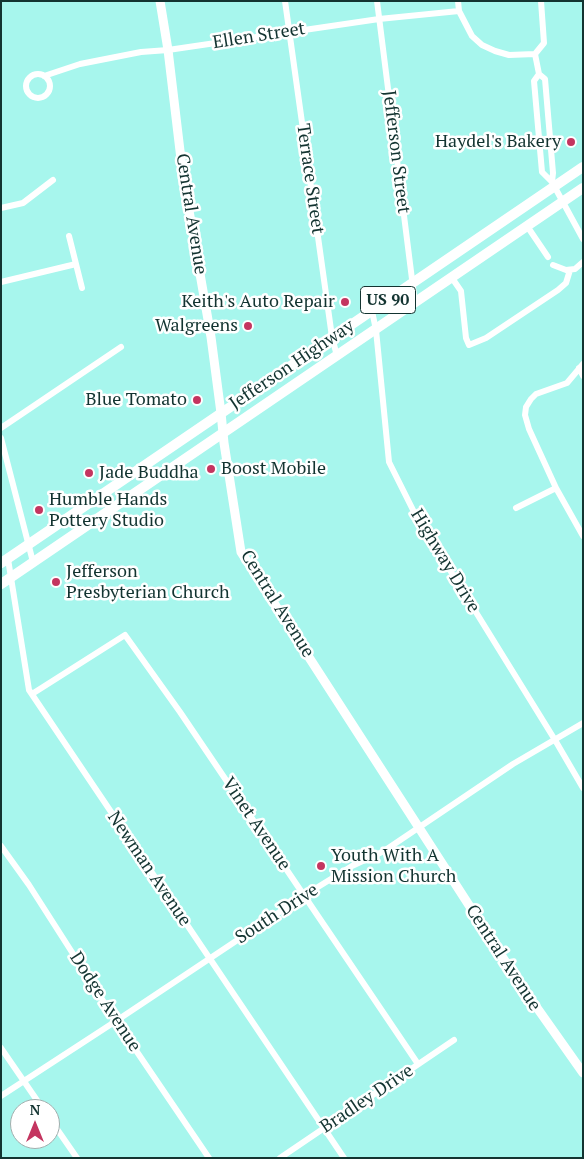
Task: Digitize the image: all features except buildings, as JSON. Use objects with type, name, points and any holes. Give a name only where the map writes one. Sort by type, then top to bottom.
[{"type":"main road","name":"Central Avenue","points":[[160,1],[168,50],[183,176],[211,337],[222,413],[223,434],[241,552],[516,978],[583,1073]]},
{"type":"main road","name":"Jefferson Highway","points":[[5,561],[332,337],[413,284],[552,184],[583,167]]},
{"type":"main road","name":"Jefferson Highway","points":[[1,584],[583,188]]},
{"type":"street","name":"Terrace Street","points":[[285,1],[332,337],[337,356]]},
{"type":"street","name":"Jefferson Street","points":[[377,1],[415,303]]},
{"type":"street","points":[[458,1],[459,11],[472,36],[482,45],[509,55],[535,54],[544,43],[541,1]]},
{"type":"street","name":"Ellen Street","points":[[44,76],[104,58],[141,52],[168,50],[380,19],[459,11]]},
{"type":"street","points":[[535,54],[539,74],[545,79],[553,173],[552,184]]},
{"type":"street","points":[[539,74],[534,81],[542,172],[552,184],[583,239]]},
{"type":"street","points":[[1,208],[23,203],[53,180]]},
{"type":"street","points":[[528,226],[548,258]]},
{"type":"street","points":[[69,236],[82,288]]},
{"type":"street","points":[[553,265],[570,270],[583,262]]},
{"type":"street","points":[[1,282],[76,264]]},
{"type":"street","points":[[452,278],[461,290],[466,338],[469,345],[486,338],[538,304],[566,283],[570,270]]},
{"type":"street","name":"Highway Drive","points":[[372,311],[376,330],[389,462],[414,512],[583,788]]},
{"type":"street","points":[[1,428],[121,347]]},
{"type":"street","points":[[581,366],[583,376]]},
{"type":"street","points":[[581,366],[567,383],[536,394],[526,407],[525,415],[529,429],[556,488],[582,533]]},
{"type":"street","points":[[1,438],[33,562]]},
{"type":"street","points":[[516,508],[556,488]]},
{"type":"street","name":"Newman Avenue","points":[[5,561],[11,577],[29,690],[344,1158]]},
{"type":"street","name":"Vinet Avenue","points":[[32,694],[124,635],[180,712],[418,1064]]},
{"type":"street","name":"South Drive","points":[[1,1096],[304,895],[352,866],[384,851],[513,764],[583,723]]},
{"type":"street","name":"Dodge Avenue","points":[[1,846],[209,1158]]},
{"type":"street","name":"Bradley Drive","points":[[280,1158],[454,1040]]},
{"type":"street","points":[[1,1048],[36,1099]]},
{"type":"street","points":[[60,1133],[77,1158]]},
{"type":"place","name":"Haydel's Bakery","points":[[571,142]]},
{"type":"place","name":"Keith's Auto Repair","points":[[345,302]]},
{"type":"place","name":"Walgreens","points":[[248,326]]},
{"type":"place","name":"Blue Tomato","points":[[197,400]]},
{"type":"place","name":"Boost Mobile","points":[[211,469]]},
{"type":"place","name":"Jade Buddha","points":[[89,473]]},
{"type":"place","name":"Humble Hands Pottery Studio","points":[[39,510]]},
{"type":"place","name":"Jefferson Presbyterian Church","points":[[56,582]]},
{"type":"place","name":"Youth With A Mission Church","points":[[321,866]]}]
